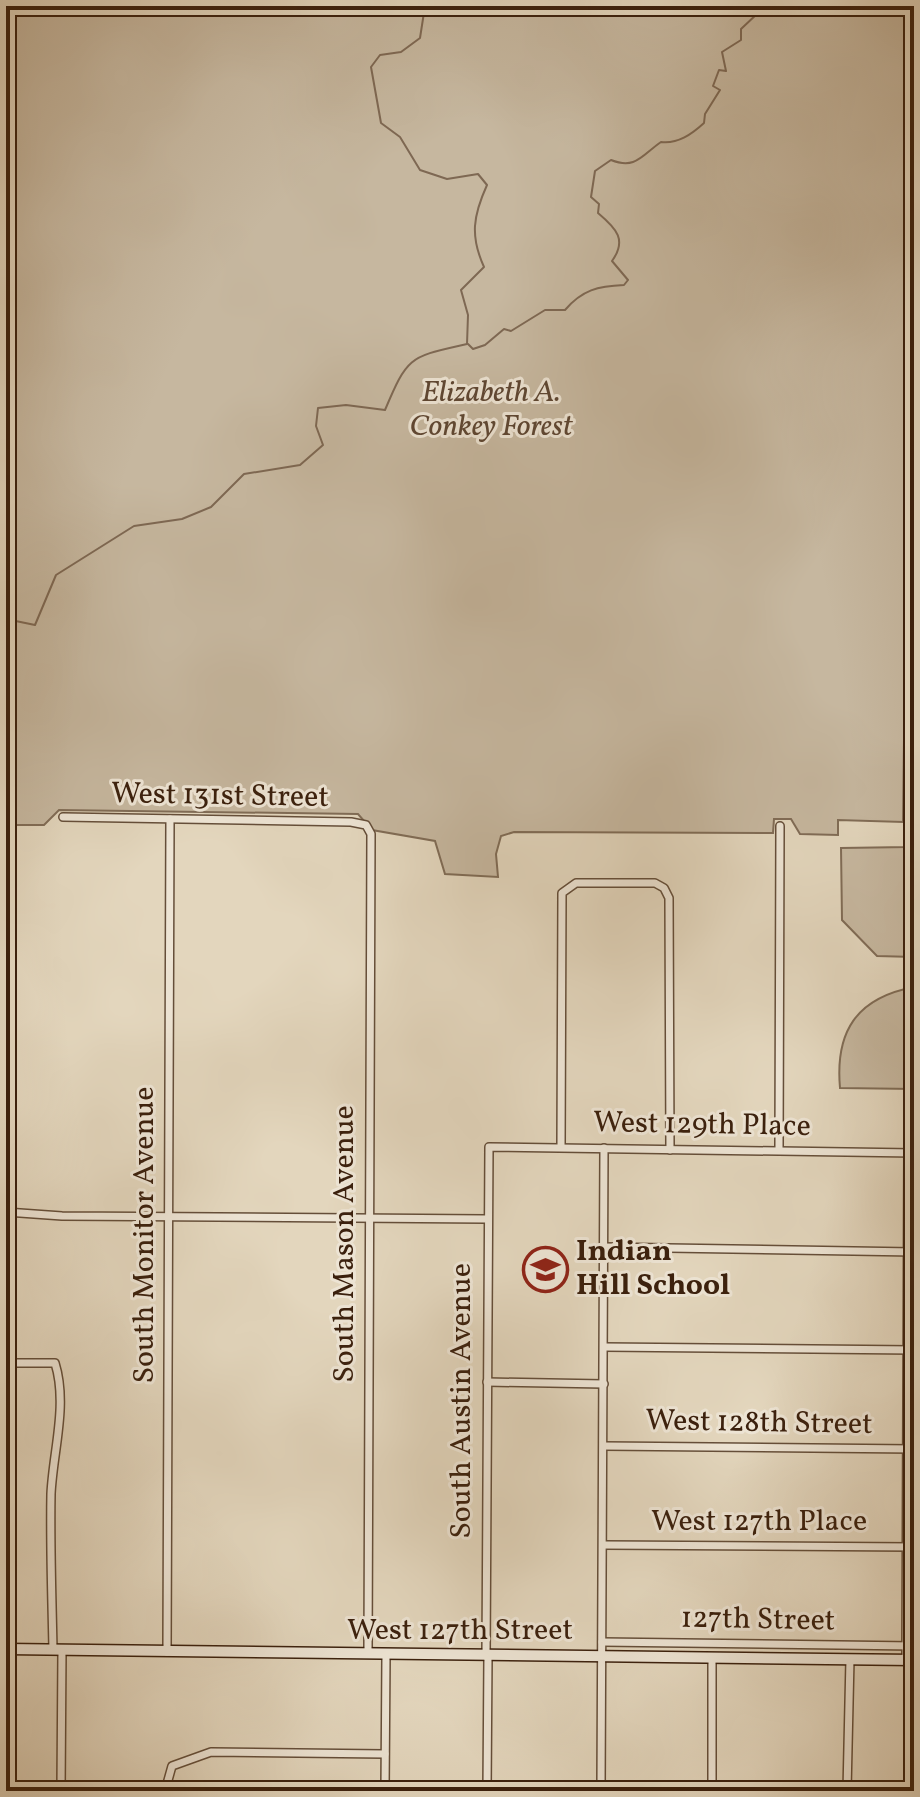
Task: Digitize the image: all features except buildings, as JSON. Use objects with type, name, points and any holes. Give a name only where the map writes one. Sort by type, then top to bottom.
[{"type":"main road","name":"West 127th Street","points":[[6,1649],[910,1660]]},
{"type":"street","name":"West 131st Street","points":[[63,817],[351,822],[366,825],[371,834]]},
{"type":"street","name":"South Monitor Avenue","points":[[167,1652],[170,819]]},
{"type":"street","points":[[779,1150],[780,826]]},
{"type":"street","name":"South Mason Avenue","points":[[368,1654],[371,834]]},
{"type":"street","points":[[561,1147],[561,899],[565,889],[576,883],[655,883],[664,888],[669,898],[670,1150]]},
{"type":"street","name":"West 129th Place","points":[[489,1147],[911,1153]]},
{"type":"street","name":"South Austin Avenue","points":[[487,1791],[486,1219],[489,1147]]},
{"type":"street","points":[[601,1791],[604,1148]]},
{"type":"street","points":[[910,1660],[911,1153]]},
{"type":"street","points":[[6,1212],[486,1219]]},
{"type":"street","points":[[604,1247],[911,1252]]},
{"type":"street","points":[[604,1347],[910,1350]]},
{"type":"street","points":[[6,1363],[55,1363],[59,1433],[52,1489],[61,1791]]},
{"type":"street","points":[[487,1382],[604,1384]]},
{"type":"street","name":"West 128th Street","points":[[604,1446],[910,1449]]},
{"type":"street","name":"West 127th Place","points":[[604,1545],[910,1547]]},
{"type":"street","name":"127th Street","points":[[602,1642],[910,1646]]},
{"type":"street","points":[[385,1791],[386,1655]]},
{"type":"street","points":[[712,1657],[712,1791]]},
{"type":"street","points":[[847,1791],[850,1659]]},
{"type":"street","points":[[165,1791],[172,1766],[211,1752],[385,1754]]},
{"type":"green space","name":"Elizabeth A. Conkey Forest","points":[[6,6],[913,6],[903,822],[838,820],[838,835],[800,834],[791,819],[774,819],[773,833],[514,832],[501,836],[496,854],[498,877],[445,874],[435,841],[372,830],[358,814],[59,810],[44,825],[6,825]]},
{"type":"green space","points":[[908,844],[914,844],[914,957],[877,956],[842,920],[841,848],[908,847]]},
{"type":"green space","points":[[914,987],[914,1089],[840,1088],[841,1050],[853,1021],[877,1000]]},
{"type":"waterway","points":[[6,619],[35,625],[56,575],[134,526],[182,519],[211,507],[244,474],[300,465],[323,445],[316,426],[318,408],[346,405],[385,410],[400,378],[413,361],[433,352],[467,344],[468,315],[461,290],[484,267],[475,226],[487,185],[478,174],[447,179],[420,170],[400,137],[381,123],[371,67],[380,55],[401,52],[420,38],[425,6]]},
{"type":"waterway","points":[[468,344],[473,349],[485,345],[504,329],[511,331],[545,310],[565,310],[591,290],[624,285],[628,280],[612,261],[619,247],[618,235],[598,213],[599,204],[591,197],[595,171],[611,160],[633,162],[661,142],[684,137],[704,123],[705,114],[720,90],[713,86],[719,70],[726,71],[722,52],[741,40],[741,29],[758,13],[759,6]]},
{"type":"place","name":"Indian Hill School","points":[[545,1269]]}]
